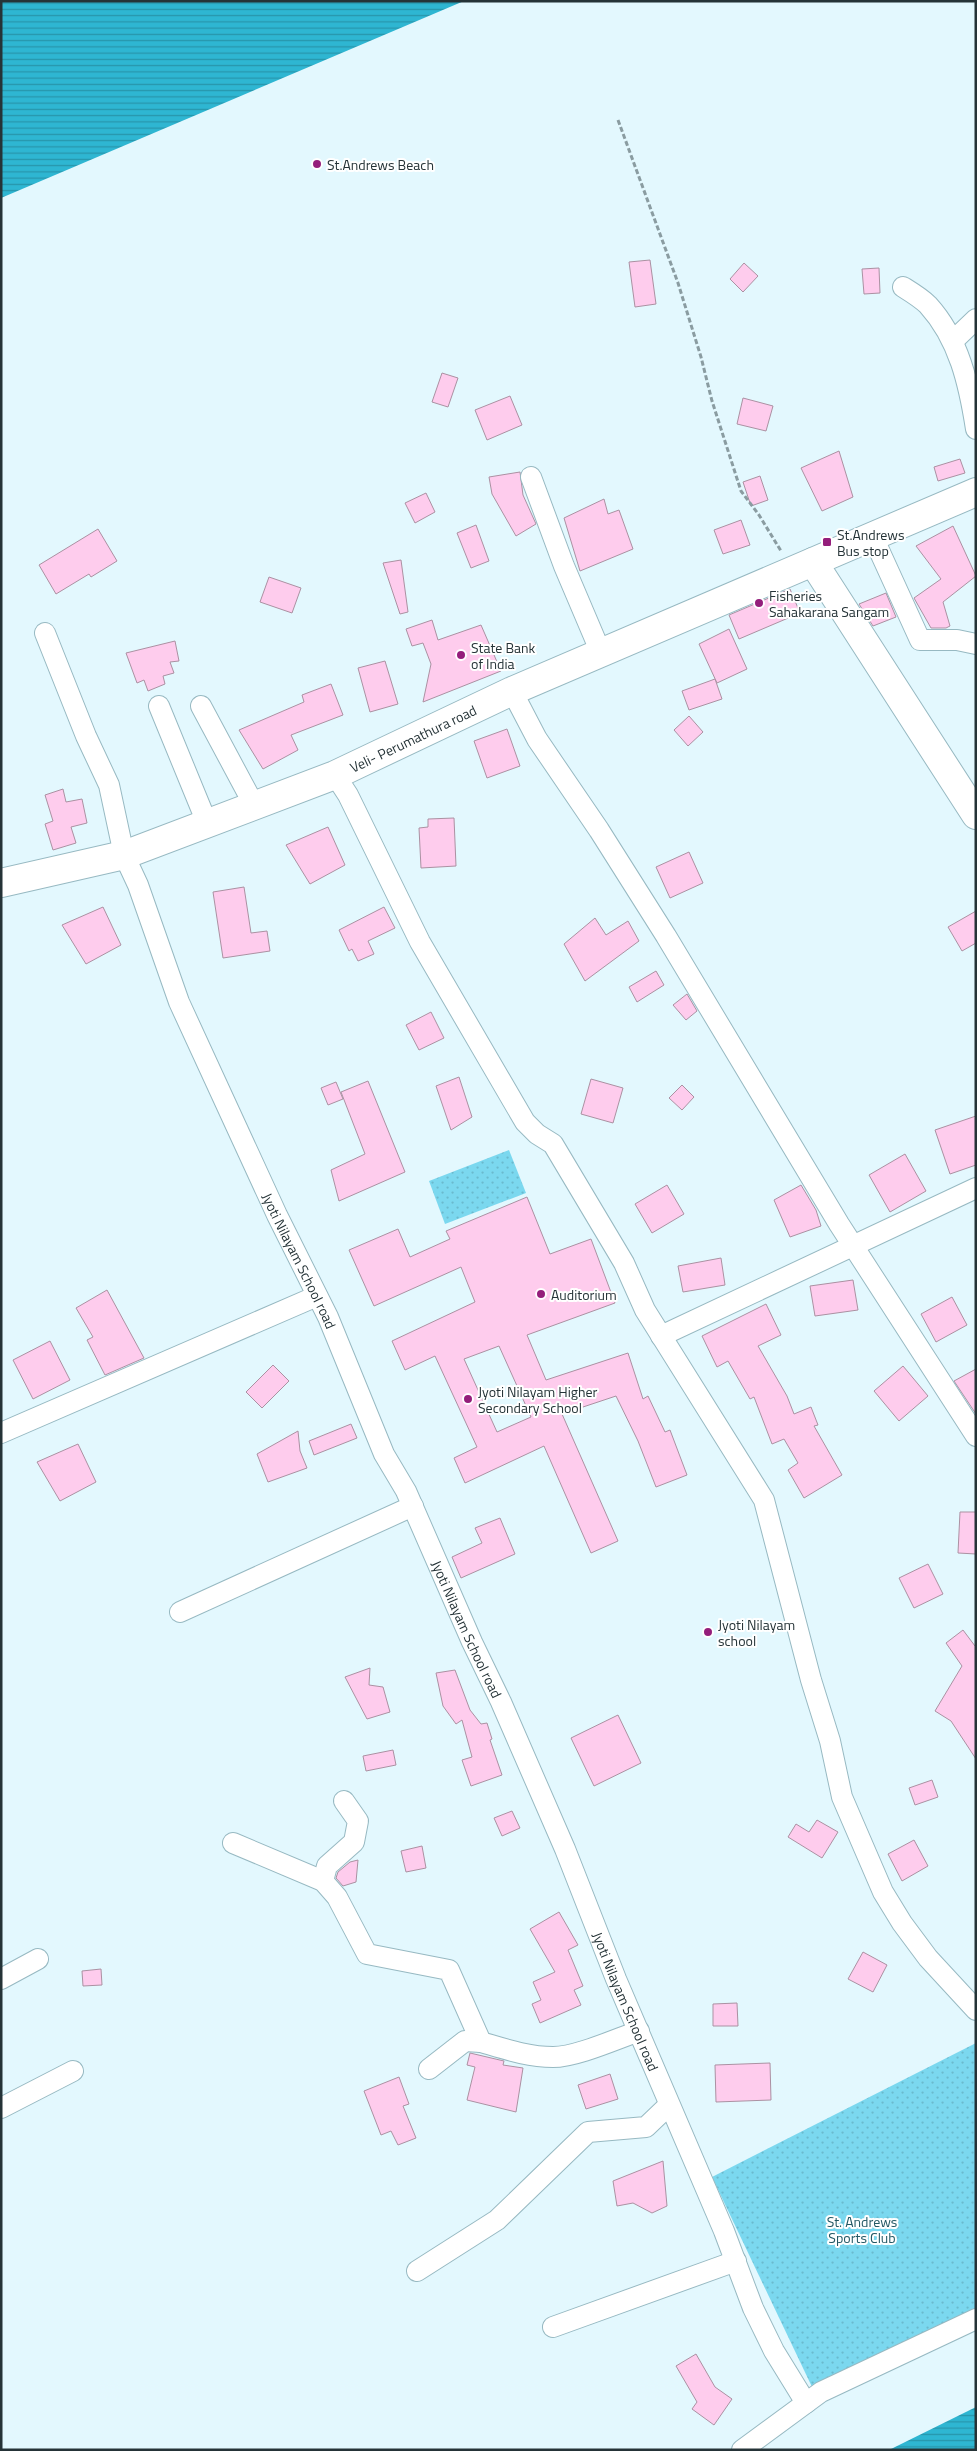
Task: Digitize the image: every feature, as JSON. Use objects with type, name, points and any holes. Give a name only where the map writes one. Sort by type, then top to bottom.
[{"type":"main road","name":"Veli- Perumathura road","points":[[1,884],[124,855],[335,775],[512,691],[976,492]]},
{"type":"main road","points":[[803,567],[976,815]]},
{"type":"street","points":[[903,287],[927,304],[954,340],[971,398],[976,429]]},
{"type":"street","points":[[954,340],[976,319]]},
{"type":"street","points":[[531,477],[564,566],[601,653]]},
{"type":"street","points":[[873,537],[920,640],[956,640],[976,644]]},
{"type":"street","name":"Jyoti Nilayam School road","points":[[45,633],[86,736],[109,785],[124,855],[138,885],[179,1002],[317,1296],[384,1454],[413,1506],[565,1849],[616,1979],[736,2261],[753,2308],[774,2351],[806,2403]]},
{"type":"street","points":[[512,691],[537,739],[599,830],[666,936],[853,1246],[976,1436]]},
{"type":"street","points":[[159,706],[207,823]]},
{"type":"street","points":[[201,706],[254,805]]},
{"type":"street","points":[[335,775],[348,795],[420,942],[525,1122],[537,1134],[553,1144],[624,1263],[645,1310],[764,1500],[808,1671],[830,1741],[842,1797],[883,1892],[928,1958],[965,1995],[976,2010]]},
{"type":"street","points":[[661,1336],[976,1188]]},
{"type":"street","points":[[1,1433],[317,1296]]},
{"type":"street","points":[[180,1612],[413,1506]]},
{"type":"street","points":[[323,1881],[327,1866],[354,1842],[358,1821],[344,1802]]},
{"type":"street","points":[[234,1843],[323,1881],[336,1897],[367,1954],[448,1970],[481,2042]]},
{"type":"street","points":[[1,1978],[38,1959]]},
{"type":"street","points":[[429,2069],[464,2041],[481,2042],[519,2053],[555,2057],[587,2049],[639,2031]]},
{"type":"street","points":[[1,2108],[73,2071]]},
{"type":"street","points":[[417,2271],[497,2220],[588,2132],[646,2127],[669,2105]]},
{"type":"street","points":[[554,2327],[736,2261]]},
{"type":"street","points":[[742,2450],[821,2392],[976,2319]]},
{"type":"path","points":[[618,120],[678,283],[701,357],[712,401],[741,491],[803,567]]},
{"type":"green space","points":[[509,1150],[526,1193],[445,1224],[429,1181]]},
{"type":"green space","name":"St. Andrews Sports Club","points":[[976,2043],[976,2310],[813,2389],[712,2177]]},
{"type":"shaded area","points":[[1,1],[464,1],[1,198]]},
{"type":"shaded area","points":[[976,2407],[976,2450],[889,2450]]},
{"type":"building","points":[[650,260],[656,304],[635,307],[629,262]]},
{"type":"building","points":[[744,263],[758,276],[743,292],[730,279]]},
{"type":"building","points":[[879,268],[880,293],[864,294],[862,269]]},
{"type":"building","points":[[442,373],[458,378],[448,407],[432,402]]},
{"type":"building","points":[[510,396],[522,425],[487,440],[475,410]]},
{"type":"building","points":[[743,398],[773,406],[766,431],[737,424]]},
{"type":"building","points":[[839,451],[853,497],[822,511],[801,468]]},
{"type":"building","points":[[960,459],[965,473],[938,481],[934,467]]},
{"type":"building","points":[[520,472],[523,495],[536,524],[516,536],[492,494],[489,477]]},
{"type":"building","points":[[760,476],[768,500],[751,506],[743,482]]},
{"type":"building","points":[[426,493],[435,512],[415,523],[405,503]]},
{"type":"building","points":[[604,499],[608,514],[619,510],[633,549],[580,571],[564,518]]},
{"type":"building","points":[[741,520],[750,545],[723,554],[714,530]]},
{"type":"building","points":[[476,525],[489,561],[471,568],[457,533]]},
{"type":"building","points":[[953,526],[976,576],[943,602],[950,626],[946,628],[931,628],[914,598],[941,579],[916,546]]},
{"type":"building","points":[[98,529],[117,561],[91,577],[89,574],[56,594],[39,565]]},
{"type":"building","points":[[401,560],[408,612],[400,614],[383,563]]},
{"type":"building","points":[[269,577],[301,588],[292,613],[260,602]]},
{"type":"building","points":[[790,589],[800,613],[739,639],[729,615]]},
{"type":"building","points":[[886,593],[896,617],[873,626],[859,604]]},
{"type":"building","name":"State Bank of India","points":[[432,620],[438,640],[481,625],[501,671],[423,702],[431,664],[423,643],[412,646],[406,629]]},
{"type":"building","points":[[729,629],[747,669],[717,683],[699,644]]},
{"type":"building","points":[[175,641],[179,661],[170,662],[174,673],[163,676],[165,684],[148,691],[144,680],[137,683],[126,653]]},
{"type":"building","points":[[385,661],[398,704],[370,712],[358,668]]},
{"type":"building","points":[[715,679],[722,699],[689,710],[682,691]]},
{"type":"building","points":[[331,684],[343,715],[291,735],[298,750],[263,769],[239,730],[304,702],[302,695]]},
{"type":"building","points":[[689,716],[703,732],[688,746],[674,730]]},
{"type":"building","points":[[507,729],[520,766],[487,778],[474,741]]},
{"type":"building","points":[[63,789],[66,802],[82,799],[87,823],[71,827],[76,843],[53,850],[45,824],[53,821],[45,795]]},
{"type":"building","points":[[454,818],[456,866],[421,868],[419,828],[428,827],[428,819]]},
{"type":"building","points":[[328,827],[345,865],[310,884],[286,845]]},
{"type":"building","points":[[689,852],[703,883],[670,898],[656,867]]},
{"type":"building","points":[[244,887],[251,933],[267,931],[270,951],[223,958],[213,892]]},
{"type":"building","points":[[103,907],[121,945],[86,964],[62,925]]},
{"type":"building","points":[[384,907],[395,928],[368,941],[374,954],[358,961],[352,949],[349,951],[339,930]]},
{"type":"building","points":[[976,911],[976,943],[962,951],[948,927]]},
{"type":"building","points":[[595,918],[606,935],[628,921],[639,941],[585,981],[564,944]]},
{"type":"building","points":[[656,971],[664,985],[637,1002],[629,987]]},
{"type":"building","points":[[687,994],[697,1011],[686,1020],[673,1005]]},
{"type":"building","points":[[431,1012],[444,1038],[419,1050],[406,1025]]},
{"type":"building","points":[[459,1077],[472,1117],[451,1130],[436,1086]]},
{"type":"building","points":[[591,1079],[623,1088],[613,1123],[581,1114]]},
{"type":"building","points":[[368,1081],[405,1172],[339,1201],[331,1170],[365,1154],[341,1092]]},
{"type":"building","points":[[336,1082],[343,1099],[328,1105],[321,1088]]},
{"type":"building","points":[[682,1085],[694,1097],[682,1110],[669,1098]]},
{"type":"building","points":[[976,1116],[976,1165],[950,1174],[935,1130]]},
{"type":"building","points":[[905,1154],[926,1191],[890,1212],[869,1175]]},
{"type":"building","points":[[667,1185],[684,1214],[652,1233],[635,1204]]},
{"type":"building","points":[[801,1185],[816,1210],[821,1226],[790,1237],[774,1200]]},
{"type":"building","points":[[527,1197],[550,1254],[591,1239],[615,1303],[527,1335],[546,1380],[628,1353],[643,1399],[648,1396],[665,1432],[670,1430],[687,1475],[656,1487],[638,1441],[616,1396],[562,1414],[618,1541],[591,1553],[544,1446],[465,1483],[454,1458],[477,1447],[435,1356],[405,1370],[392,1341],[475,1302],[461,1267],[374,1306],[349,1250],[398,1229],[410,1257],[450,1239],[446,1231]],"holes":[[[499,1346],[531,1417],[497,1432],[464,1359]]]},
{"type":"building","points":[[721,1258],[725,1285],[683,1292],[678,1266]]},
{"type":"building","points":[[853,1280],[858,1310],[815,1316],[810,1286]]},
{"type":"building","points":[[107,1290],[144,1358],[105,1375],[87,1340],[93,1337],[76,1308]]},
{"type":"building","points":[[952,1297],[967,1325],[936,1342],[921,1314]]},
{"type":"building","points":[[766,1304],[781,1335],[758,1346],[787,1396],[794,1414],[811,1407],[818,1425],[814,1426],[842,1475],[804,1498],[788,1470],[798,1463],[784,1439],[772,1444],[754,1397],[750,1399],[728,1361],[717,1367],[702,1336]]},
{"type":"building","points":[[50,1341],[70,1380],[33,1399],[13,1360]]},
{"type":"building","points":[[273,1365],[289,1381],[262,1408],[246,1392]]},
{"type":"building","points":[[903,1366],[928,1396],[899,1421],[874,1391]]},
{"type":"building","points":[[976,1369],[976,1414],[954,1381]]},
{"type":"building","points":[[351,1424],[357,1438],[314,1455],[309,1441]]},
{"type":"building","points":[[298,1431],[300,1451],[307,1468],[268,1482],[257,1454]]},
{"type":"building","points":[[78,1444],[96,1482],[60,1501],[37,1462]]},
{"type":"building","points":[[960,1512],[976,1512],[976,1554],[958,1553]]},
{"type":"building","points":[[500,1518],[515,1554],[461,1578],[452,1557],[482,1543],[475,1528]]},
{"type":"building","points":[[928,1564],[943,1594],[914,1608],[899,1578]]},
{"type":"building","points":[[963,1630],[975,1646],[976,1644],[976,1759],[951,1721],[935,1711],[962,1666],[946,1643]]},
{"type":"building","points":[[370,1668],[369,1685],[383,1687],[390,1712],[367,1719],[345,1677]]},
{"type":"building","points":[[455,1670],[470,1710],[481,1724],[487,1723],[492,1739],[490,1740],[502,1775],[471,1786],[462,1760],[472,1757],[462,1720],[456,1724],[443,1706],[436,1673]]},
{"type":"building","points":[[618,1715],[641,1763],[594,1786],[571,1738]]},
{"type":"building","points":[[393,1750],[396,1765],[366,1771],[363,1756]]},
{"type":"building","points":[[932,1780],[938,1797],[915,1805],[909,1788]]},
{"type":"building","points":[[512,1811],[520,1828],[502,1836],[494,1818]]},
{"type":"building","points":[[817,1820],[838,1832],[822,1858],[788,1837],[796,1824],[809,1832]]},
{"type":"building","points":[[914,1840],[928,1866],[902,1881],[888,1854]]},
{"type":"building","points":[[422,1846],[426,1868],[406,1872],[401,1851]]},
{"type":"building","points":[[358,1860],[356,1882],[343,1886],[336,1878],[338,1872],[350,1862]]},
{"type":"building","points":[[559,1912],[578,1945],[568,1950],[583,1986],[574,1990],[581,2005],[540,2023],[532,2004],[541,2000],[533,1982],[555,1972],[530,1929]]},
{"type":"building","points":[[863,1952],[887,1965],[873,1992],[848,1979]]},
{"type":"building","points":[[101,1969],[102,1985],[83,1986],[82,1971]]},
{"type":"building","points":[[737,2003],[738,2026],[713,2026],[713,2004]]},
{"type":"building","points":[[470,2053],[504,2061],[503,2065],[523,2068],[516,2112],[467,2100],[475,2067],[467,2065]]},
{"type":"building","points":[[770,2063],[771,2100],[716,2102],[715,2065]]},
{"type":"building","points":[[610,2074],[618,2099],[586,2109],[578,2085]]},
{"type":"building","points":[[399,2077],[409,2104],[403,2106],[416,2138],[398,2145],[391,2131],[381,2135],[364,2091]]},
{"type":"building","points":[[663,2161],[667,2206],[652,2213],[633,2203],[617,2206],[613,2181]]},
{"type":"building","points":[[696,2354],[715,2387],[732,2399],[714,2425],[692,2409],[697,2402],[676,2366]]},
{"type":"place","name":"St.Andrews Beach","points":[[317,164]]},
{"type":"place","name":"St.Andrews Bus stop","points":[[827,542]]},
{"type":"place","name":"Fisheries Sahakarana Sangam","points":[[759,603]]},
{"type":"place","name":"State Bank of India","points":[[461,655]]},
{"type":"place","name":"Auditorium","points":[[541,1294]]},
{"type":"place","name":"Jyoti Nilayam Higher Secondary School","points":[[468,1399]]},
{"type":"place","name":"Jyoti Nilayam school","points":[[708,1632]]}]
